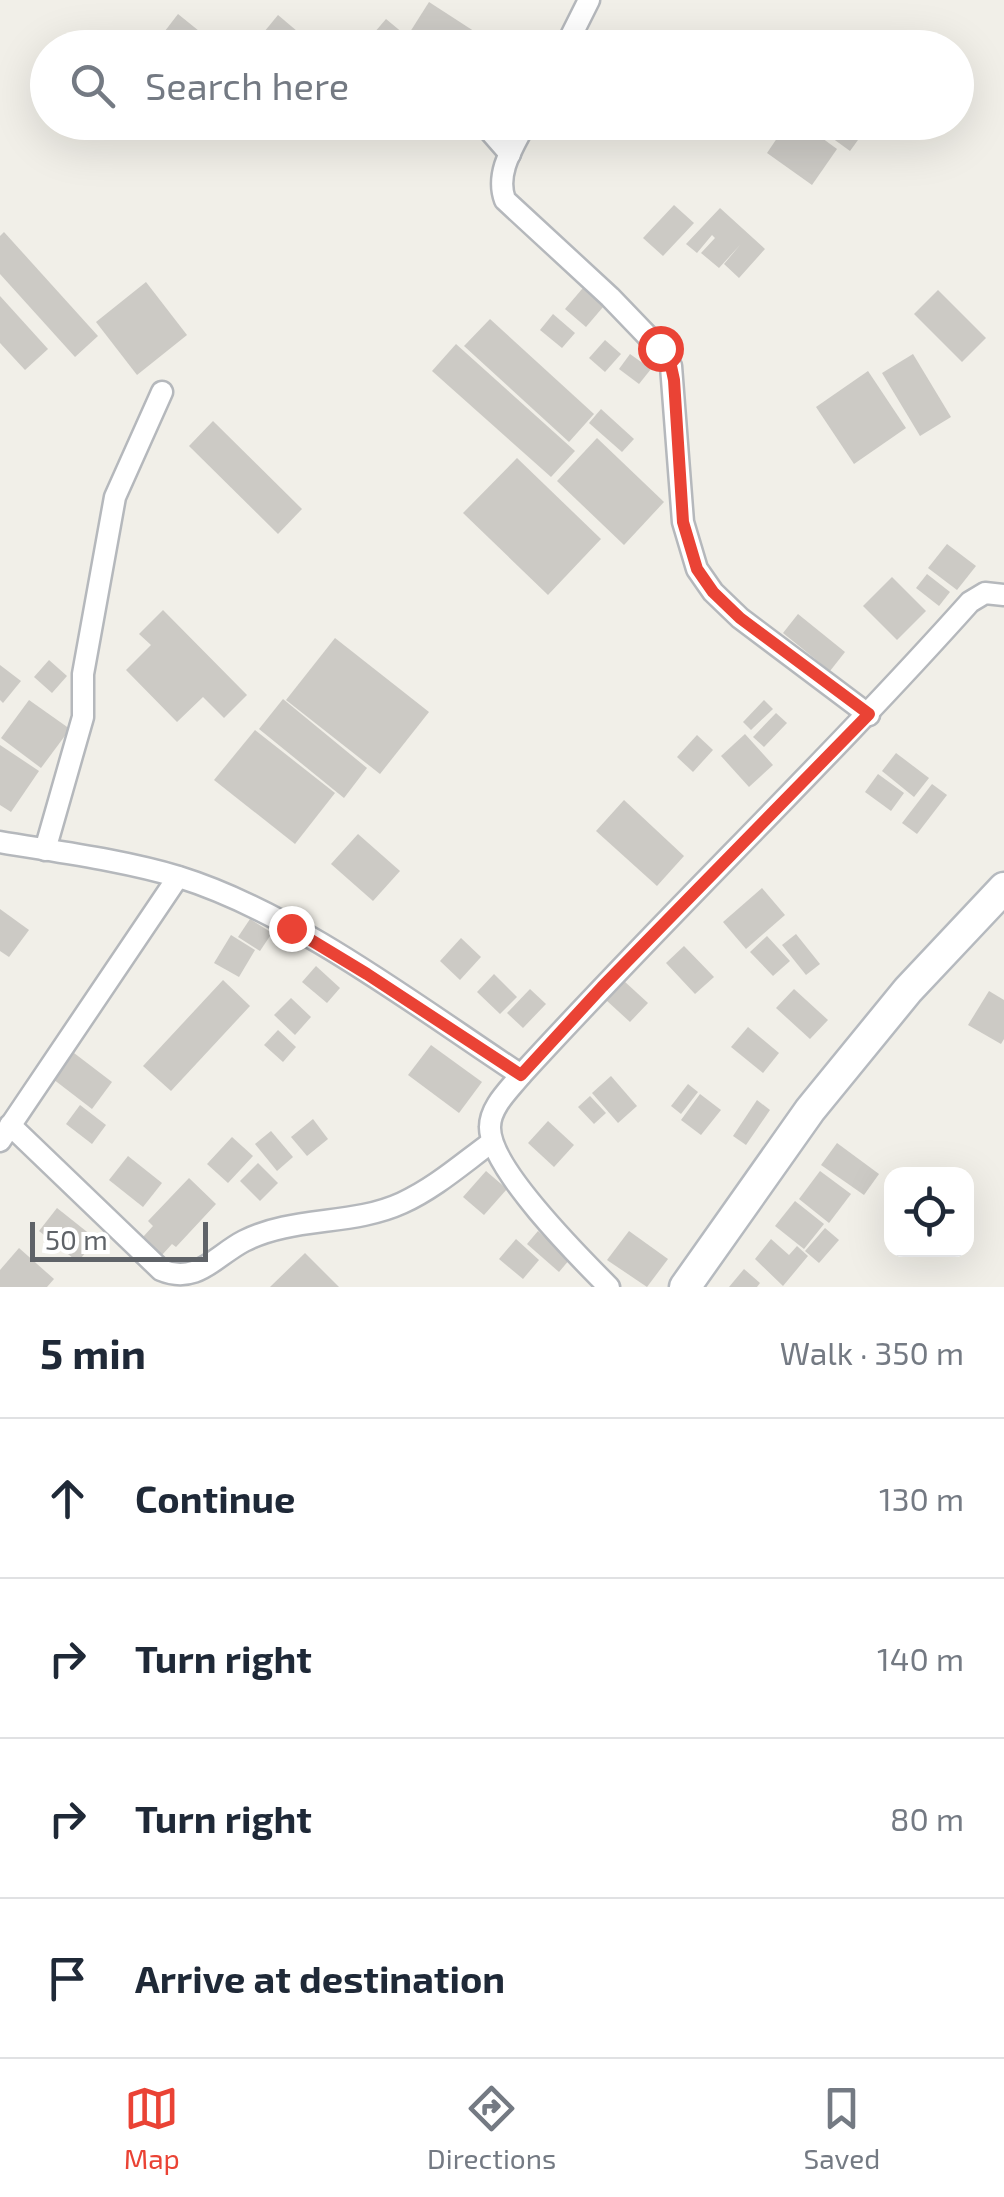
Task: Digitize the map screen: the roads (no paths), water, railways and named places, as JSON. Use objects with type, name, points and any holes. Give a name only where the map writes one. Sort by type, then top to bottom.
[{"type":"street","points":[[573,30],[589,0]]},
{"type":"street","points":[[498,140],[510,154]]},
{"type":"street","points":[[517,140],[501,177],[505,200],[610,297],[660,348],[671,366],[683,522],[697,569],[713,592],[740,618],[869,714]]},
{"type":"street","points":[[45,850],[84,717],[83,674],[115,497],[162,392]]},
{"type":"street","points":[[608,1287],[559,1237],[507,1169],[492,1142],[491,1117],[521,1075],[642,945],[869,714],[970,602],[985,593],[1004,595]]},
{"type":"street","points":[[0,842],[178,877],[227,895],[367,974],[521,1075]]},
{"type":"street","points":[[178,877],[5,1133],[161,1270],[176,1276],[191,1274],[243,1242],[276,1229],[359,1217],[402,1203],[440,1181],[492,1142]]},
{"type":"street","points":[[685,1287],[810,1110],[908,990],[1004,888]]}]
